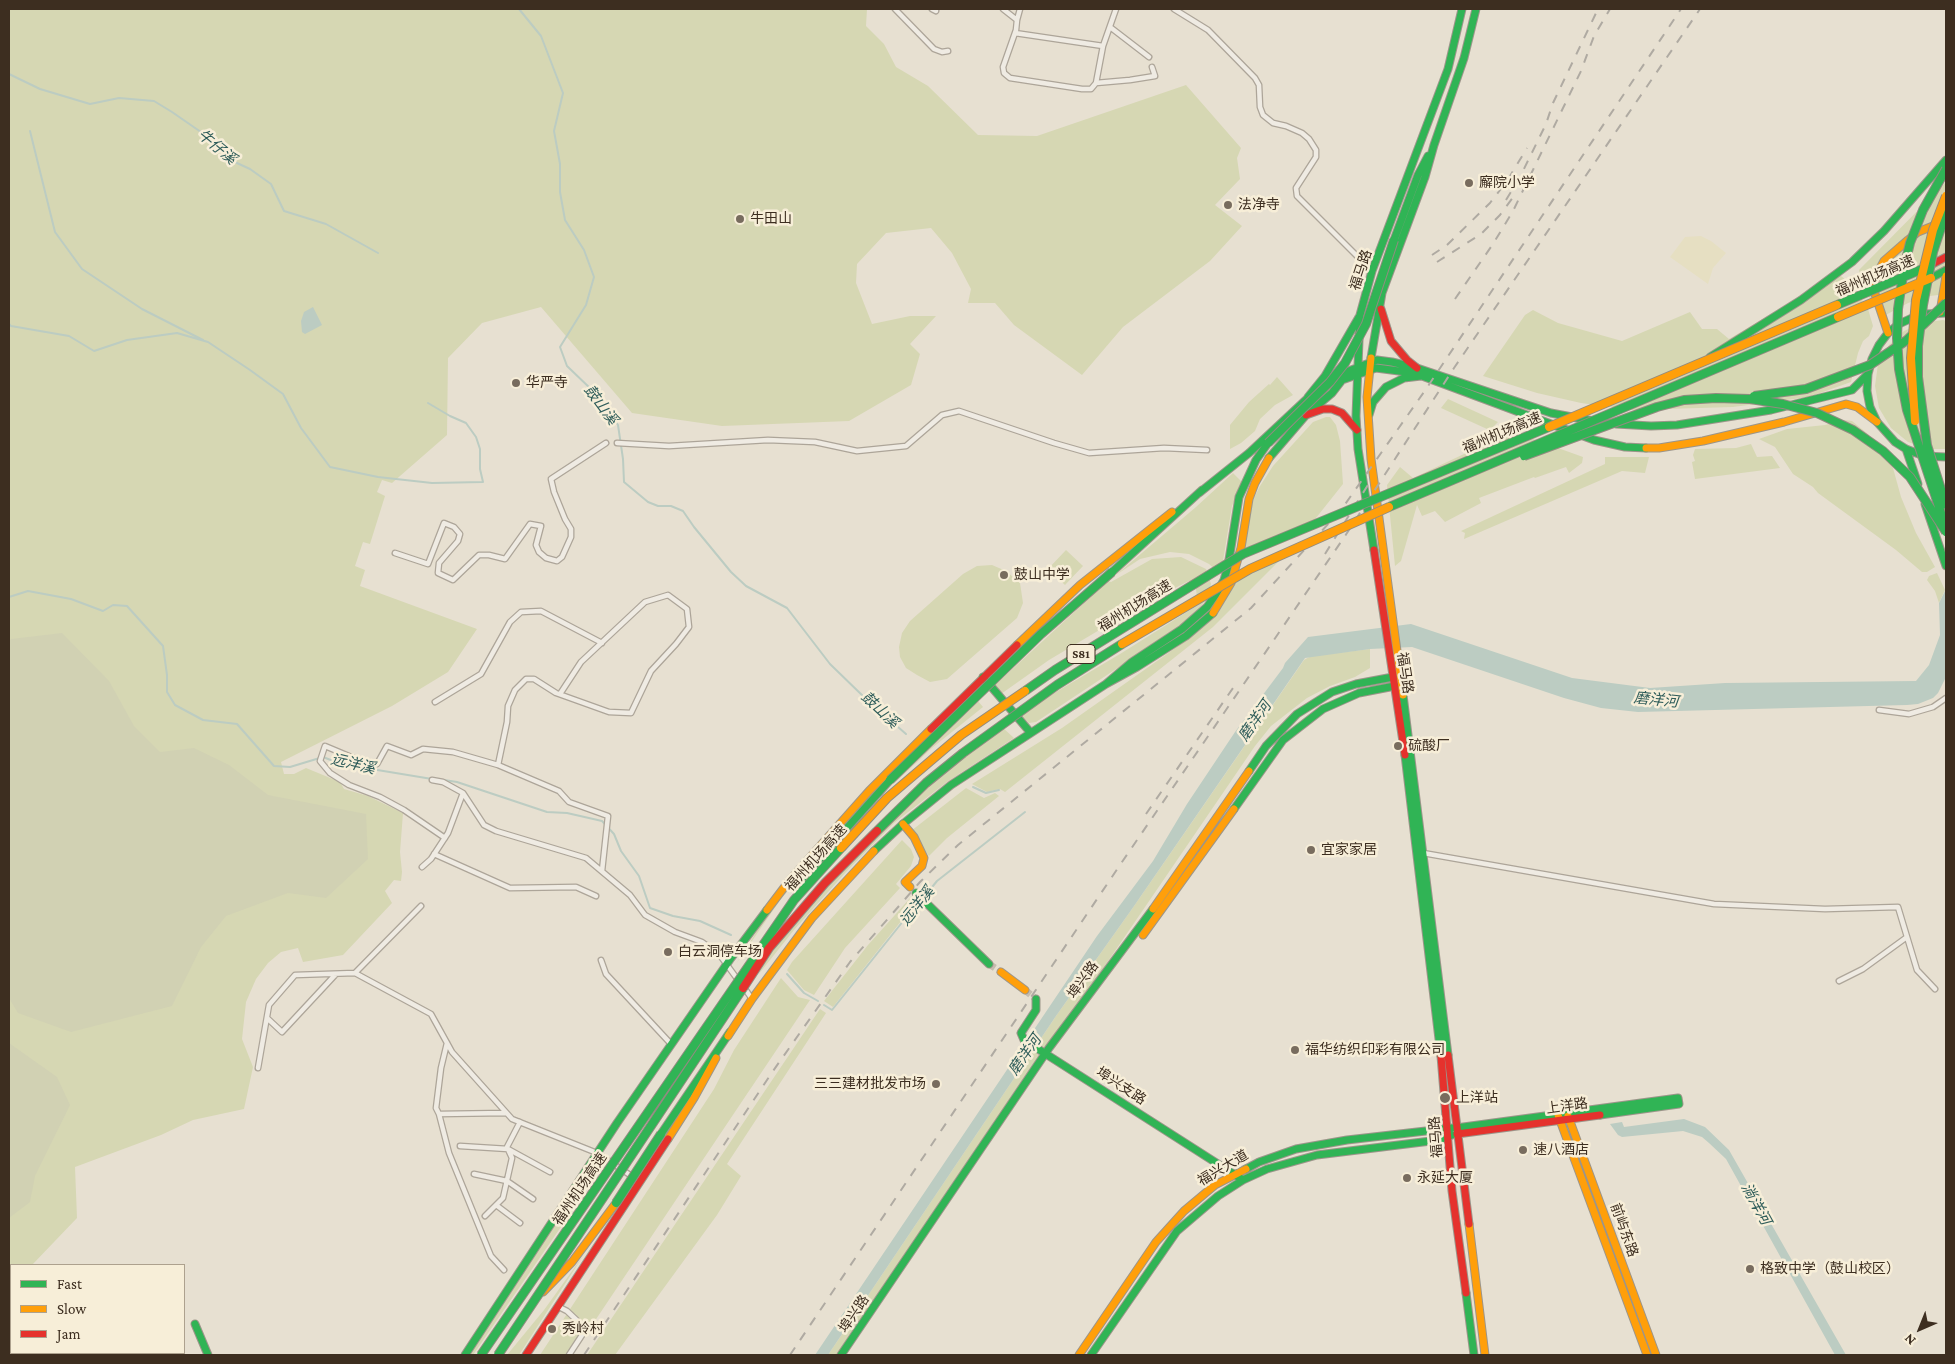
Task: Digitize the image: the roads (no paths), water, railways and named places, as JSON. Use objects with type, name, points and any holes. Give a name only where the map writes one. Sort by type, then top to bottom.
[{"type":"main road","name":"福马路","points":[[1462,9],[1448,69],[1372,271],[1360,315],[1357,430],[1358,449],[1404,748],[1453,1132],[1485,1355]]},
{"type":"main road","name":"福马路","points":[[1474,1355],[1452,1191],[1453,1132],[1423,853],[1398,652],[1372,468],[1366,396],[1369,366],[1382,293],[1425,177],[1434,145],[1460,72],[1476,9]]},
{"type":"main road","points":[[1106,684],[1132,662],[1189,623],[1207,607],[1216,594],[1224,580],[1228,566],[1232,526],[1239,497],[1253,466],[1268,443],[1330,382],[1345,363],[1366,324],[1418,175],[1434,145]]},
{"type":"main road","points":[[1687,370],[1801,300],[1852,262],[1895,219],[1946,160]]},
{"type":"main road","points":[[1946,169],[1923,210],[1910,243],[1898,309],[1897,338],[1899,369],[1907,410],[1946,531]]},
{"type":"main road","points":[[1920,450],[1914,407],[1911,358],[1916,300],[1933,230],[1946,196]]},
{"type":"main road","points":[[1946,213],[1933,252],[1923,305],[1918,346],[1918,377],[1927,445],[1946,505]]},
{"type":"main road","points":[[1888,333],[1876,294],[1874,283],[1877,274],[1884,261],[1918,232],[1946,221]]},
{"type":"main road","name":"福州机场高速","points":[[481,1355],[794,900],[887,798],[962,735],[1055,670],[1243,554],[1687,370],[1927,267],[1946,257]]},
{"type":"main road","name":"福州机场高速","points":[[498,1355],[769,948],[825,884],[926,783],[963,753],[1057,685],[1145,630],[1250,569],[1420,493],[1931,278],[1946,270]]},
{"type":"main road","points":[[1877,422],[1870,407],[1867,391],[1868,374],[1875,352],[1888,333],[1899,324],[1912,318],[1943,313],[1946,276]]},
{"type":"main road","points":[[1382,293],[1382,316],[1391,341],[1407,360],[1417,368]]},
{"type":"main road","points":[[1729,398],[1806,389],[1863,368],[1907,340],[1946,303]]},
{"type":"main road","points":[[1308,398],[1325,376],[1360,315]]},
{"type":"main road","points":[[465,1355],[597,1153],[671,1044],[727,964],[789,882],[828,835],[908,750],[1080,585],[1249,453],[1308,398],[1338,374],[1369,366],[1377,360],[1392,362],[1417,368],[1551,413],[1585,421],[1651,426],[1702,422],[1810,402],[1852,390],[1868,374]]},
{"type":"main road","points":[[1369,366],[1420,376],[1594,440],[1625,447],[1659,448],[1703,441],[1784,422],[1846,404],[1864,411],[1890,437],[1906,449],[1924,456],[1946,457]]},
{"type":"main road","points":[[539,1296],[577,1254],[616,1203],[708,1063],[806,925],[830,896],[868,856],[903,824],[951,785],[1030,732],[1045,725],[1106,684],[1186,636],[1213,613],[1223,598],[1236,566],[1241,548],[1245,517],[1254,483],[1276,449],[1306,415],[1332,393],[1338,383],[1358,369]]},
{"type":"main road","points":[[1367,419],[1373,402],[1386,387],[1404,378],[1420,376]]},
{"type":"main road","points":[[1485,467],[1531,454],[1656,407],[1684,400],[1750,398],[1817,413],[1853,430],[1883,451],[1910,477],[1946,531]]},
{"type":"main road","points":[[1306,415],[1323,409],[1332,409],[1342,413],[1357,430]]},
{"type":"main road","points":[[1906,449],[1946,566]]},
{"type":"main road","points":[[794,900],[829,848],[890,780],[1041,634],[1202,490]]},
{"type":"main road","points":[[983,677],[1030,732]]},
{"type":"main road","name":"埠兴路","points":[[1140,933],[1276,734],[1297,714],[1332,692],[1356,684],[1393,677]]},
{"type":"main road","name":"埠兴路","points":[[841,1355],[1046,1053],[1129,938],[1140,933],[1272,752],[1282,740],[1316,713],[1338,701],[1359,693],[1395,686]]},
{"type":"main road","points":[[903,824],[914,837],[924,858],[922,866],[910,888],[989,964]]},
{"type":"main road","points":[[1001,972],[1025,990]]},
{"type":"main road","name":"埠兴支路","points":[[1036,999],[1036,1010],[1021,1033],[1024,1040],[1243,1180]]},
{"type":"main road","points":[[526,1355],[694,1098],[730,1032]]},
{"type":"main road","name":"上洋路","points":[[1453,1132],[1679,1101]]},
{"type":"main road","name":"前屿东路","points":[[1568,1116],[1656,1355]]},
{"type":"main road","name":"前屿东路","points":[[1559,1117],[1647,1355]]},
{"type":"main road","name":"福兴大道","points":[[1079,1355],[1163,1232],[1192,1203],[1215,1185],[1270,1158],[1303,1147],[1347,1140],[1453,1132]]},
{"type":"main road","name":"福兴大道","points":[[1091,1355],[1177,1230],[1218,1196],[1243,1180],[1267,1169],[1317,1155],[1438,1140],[1453,1132]]},
{"type":"main road","points":[[195,1324],[208,1355]]},
{"type":"street","points":[[895,9],[934,49],[942,52],[948,51]]},
{"type":"street","points":[[1004,9],[1017,20]]},
{"type":"street","points":[[1020,9],[1015,33],[1002,67],[1004,73],[1010,78],[1082,89],[1091,89],[1096,83],[1103,46],[1116,9]]},
{"type":"street","points":[[1174,9],[1208,30],[1255,78],[1259,85],[1260,107],[1264,115],[1273,123],[1286,126],[1310,139],[1316,150],[1316,157],[1296,188],[1297,196],[1372,271]]},
{"type":"street","points":[[1110,27],[1149,58]]},
{"type":"street","points":[[1015,33],[1103,46]]},
{"type":"street","points":[[1096,83],[1155,76],[1152,67]]},
{"type":"street","points":[[617,443],[669,446],[768,440],[815,442],[856,451],[906,446],[942,415],[959,411],[1089,453],[1164,448],[1207,450]]},
{"type":"street","points":[[395,553],[428,564],[444,523],[454,527],[460,534],[458,541],[439,563],[438,573],[453,580],[479,555],[489,555],[505,559],[530,524],[541,526],[536,545],[539,552],[546,558],[557,561],[562,557],[571,537],[571,529],[554,492],[551,479],[606,443]]},
{"type":"street","points":[[498,765],[507,722],[508,706],[515,690],[526,679],[534,679],[560,694],[609,712],[631,713],[651,671],[689,627],[687,609],[668,595],[645,602],[581,662],[560,694]]},
{"type":"street","points":[[435,702],[481,674],[510,622],[521,612],[540,611],[602,643]]},
{"type":"street","points":[[1879,710],[1909,714],[1933,707],[1946,698]]},
{"type":"street","points":[[445,838],[404,810],[380,797],[349,785],[330,773],[320,761],[325,746],[356,760],[377,764],[387,746],[411,755],[423,748],[453,752],[498,765],[559,791],[569,802],[608,816],[602,871]]},
{"type":"street","points":[[432,780],[442,782],[463,793],[484,825],[496,831],[586,858],[630,895],[645,915],[675,932],[702,942],[720,954],[752,999]]},
{"type":"street","points":[[422,867],[434,854],[448,833],[463,793]]},
{"type":"street","points":[[1423,853],[1714,904],[1825,909],[1898,906],[1917,970],[1935,989]]},
{"type":"street","points":[[434,854],[510,888],[576,887],[596,896]]},
{"type":"street","points":[[355,973],[421,906]]},
{"type":"street","points":[[1839,982],[1863,969],[1907,937]]},
{"type":"street","points":[[601,960],[606,974],[671,1044]]},
{"type":"street","points":[[258,1068],[269,1005],[295,976],[355,973],[431,1014],[452,1052],[512,1119],[597,1153],[640,1182]]},
{"type":"street","points":[[267,1018],[282,1032],[336,974]]},
{"type":"street","points":[[447,1043],[441,1068],[436,1108],[449,1153],[491,1256],[504,1270]]},
{"type":"street","points":[[438,1114],[506,1112]]},
{"type":"street","points":[[485,1216],[503,1198],[512,1158],[507,1147],[520,1122]]},
{"type":"street","points":[[460,1146],[508,1149],[550,1172]]},
{"type":"street","points":[[474,1174],[506,1181],[533,1200]]},
{"type":"street","points":[[496,1205],[520,1223]]},
{"type":"street","points":[[559,1307],[567,1311],[586,1329],[569,1355]]},
{"type":"water","points":[[313,307],[322,325],[305,334],[302,332],[301,321],[304,312]]},
{"type":"water","name":"磨洋河","points":[[1946,589],[1946,677],[1938,693],[1933,698],[1918,704],[1638,712],[1601,708],[1564,698],[1412,647],[1370,649],[1305,658],[1056,1016],[828,1355],[815,1355],[1097,936],[1153,861],[1187,804],[1235,732],[1285,663],[1308,637],[1411,624],[1572,678],[1650,688],[1725,683],[1916,681],[1929,665],[1940,635],[1939,603]]},
{"type":"water","name":"淌洋河","points":[[1684,1119],[1705,1127],[1729,1150],[1846,1355],[1835,1355],[1726,1159],[1702,1137],[1683,1131],[1622,1137],[1618,1135],[1610,1124],[1622,1122],[1624,1127]]},
{"type":"waterway","name":"鼓山溪","points":[[519,9],[541,36],[563,93],[554,131],[560,164],[560,192],[565,220],[584,250],[594,277],[586,305],[560,347],[567,366],[593,391],[618,425],[624,482],[648,502],[658,506],[671,506],[683,511],[731,572],[746,586],[787,608],[830,664],[906,734]]},
{"type":"waterway","name":"牛仔溪","points":[[9,74],[40,89],[90,104],[119,98],[154,101],[211,139],[226,158],[250,169],[271,184],[284,211],[326,224],[378,253]]},
{"type":"waterway","points":[[30,131],[55,232],[82,269],[142,309],[203,340]]},
{"type":"waterway","points":[[9,324],[11,326],[69,336],[94,351],[127,340],[177,333],[208,342],[283,394],[301,428],[330,467],[378,477],[432,483],[483,482],[480,469],[480,449],[476,437],[466,423],[428,403]]},
{"type":"waterway","name":"远洋溪","points":[[9,597],[28,591],[71,599],[103,611],[113,605],[127,606],[163,646],[167,692],[175,705],[203,720],[237,724],[274,766],[290,767],[323,757],[341,764],[432,779]]},
{"type":"waterway","name":"远洋溪","points":[[444,780],[457,782],[547,812],[567,813],[602,821],[614,834],[621,851],[639,876],[650,908],[673,916],[700,921],[731,935]]},
{"type":"waterway","points":[[973,787],[986,793],[999,790]]},
{"type":"waterway","name":"远洋溪","points":[[924,897],[937,881],[1025,812]]},
{"type":"waterway","name":"远洋溪","points":[[824,1005],[832,1010],[920,900]]},
{"type":"waterway","name":"远洋溪","points":[[787,974],[804,993],[818,1001]]},
{"type":"tunnel","points":[[989,964],[1001,972]]},
{"type":"tunnel","points":[[1025,990],[1036,999]]},
{"type":"railway","points":[[1506,200],[1519,179],[1546,124],[1553,103],[1598,9]]},
{"type":"railway","points":[[1455,299],[1513,211],[1581,71],[1594,36],[1610,9]]},
{"type":"railway","points":[[584,1355],[773,1071],[850,962],[920,882],[958,845],[1251,608],[1341,510],[1424,392],[1681,9]]},
{"type":"railway","points":[[790,1355],[1122,862],[1345,536],[1454,368],[1700,9]]},
{"type":"railway","points":[[1432,255],[1447,245],[1490,203],[1507,181],[1527,148]]},
{"type":"railway","points":[[1437,262],[1481,234],[1500,215],[1514,196]]},
{"type":"railway","points":[[1325,554],[1371,480]]},
{"type":"railway","points":[[1146,814],[1233,688]]},
{"type":"place","name":"廨院小学","points":[[1469,183]]},
{"type":"place","name":"法净寺","points":[[1228,205]]},
{"type":"place","name":"牛田山","points":[[740,219]]},
{"type":"place","name":"华严寺","points":[[516,383]]},
{"type":"place","name":"鼓山中学","points":[[1004,575]]},
{"type":"place","name":"硫酸厂","points":[[1398,746]]},
{"type":"place","name":"宜家家居","points":[[1311,850]]},
{"type":"place","name":"白云洞停车场","points":[[668,952]]},
{"type":"place","name":"福华纺织印彩有限公司","points":[[1295,1050]]},
{"type":"place","name":"三三建材批发市场","points":[[936,1084]]},
{"type":"place","name":"上洋站","points":[[1445,1098]]},
{"type":"place","name":"速八酒店","points":[[1523,1150]]},
{"type":"place","name":"永延大厦","points":[[1407,1178]]},
{"type":"place","name":"格致中学（鼓山校区）","points":[[1750,1269]]},
{"type":"place","name":"秀岭村","points":[[552,1329]]}]
